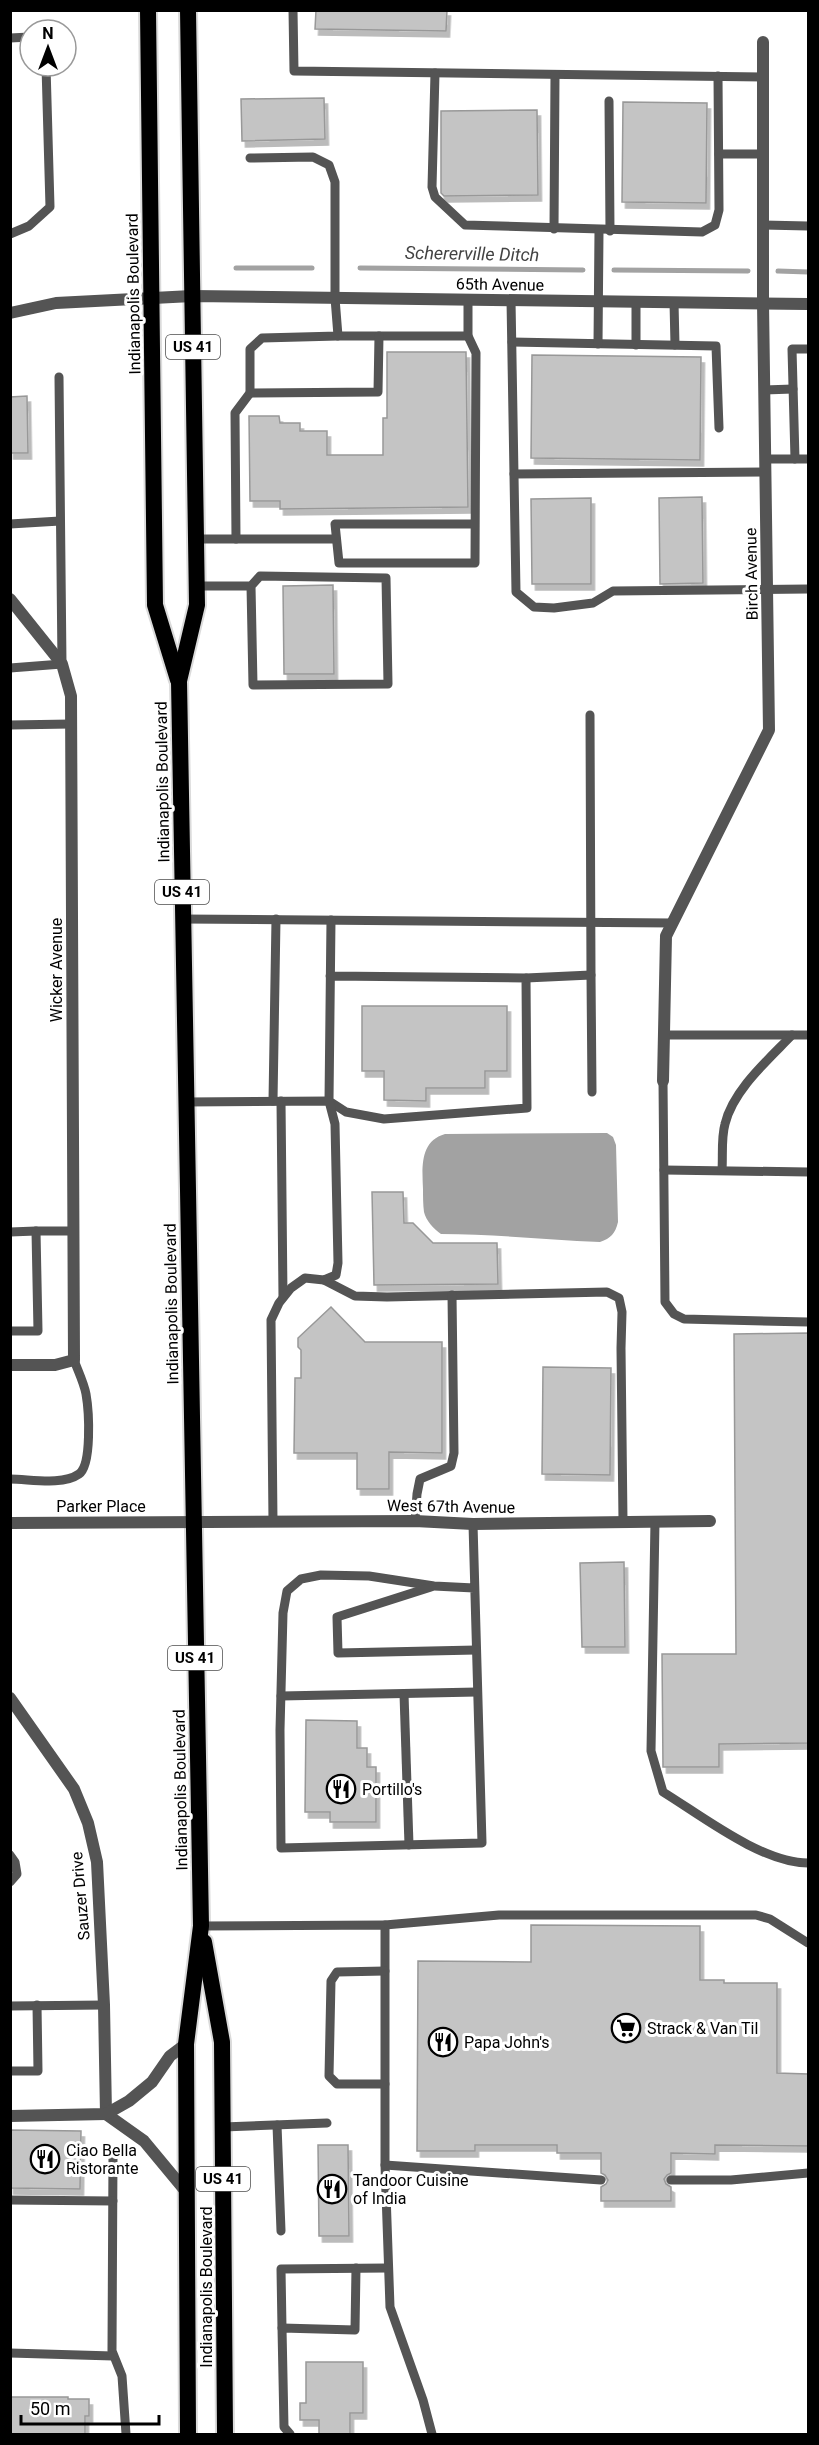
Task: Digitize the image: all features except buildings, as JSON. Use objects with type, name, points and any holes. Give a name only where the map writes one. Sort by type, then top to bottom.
[{"type":"highway","name":"Indianapolis Boulevard","points":[[148,10],[155,605],[178,681]]},
{"type":"highway","name":"Indianapolis Boulevard","points":[[188,10],[197,605],[178,681],[201,1926],[186,2043],[188,2434]]},
{"type":"highway","name":"Indianapolis Boulevard","points":[[201,1926],[222,2042],[225,2434]]},
{"type":"street","name":"Birch Avenue","points":[[663,1081],[666,936],[769,730],[763,303],[763,42]]},
{"type":"street","name":"65th Avenue","points":[[10,313],[57,303],[192,296],[808,304]]},
{"type":"street","name":"Wicker Avenue","points":[[10,600],[62,664],[71,696],[74,1360]]},
{"type":"street","points":[[10,1365],[55,1365],[74,1360]]},
{"type":"street","name":"West 67th Avenue","points":[[192,1522],[415,1521],[473,1524],[710,1521]]},
{"type":"street","name":"Parker Place","points":[[10,1523],[192,1522]]},
{"type":"street","name":"Sauzer Drive","points":[[10,1698],[74,1789],[88,1823],[97,1862],[104,2005],[106,2114]]},
{"type":"street","points":[[10,2116],[106,2114],[129,2101],[152,2082],[170,2056],[186,2043]]},
{"type":"street","points":[[106,2114],[144,2141],[188,2194]]},
{"type":"lane","points":[[293,10],[294,71],[763,77]]},
{"type":"lane","points":[[435,73],[432,187],[435,197],[465,225],[599,231],[702,232],[715,225],[720,210],[718,76]]},
{"type":"lane","points":[[554,229],[555,75]]},
{"type":"lane","points":[[10,234],[29,226],[50,207],[46,78]]},
{"type":"lane","points":[[609,101],[610,231]]},
{"type":"lane","points":[[719,154],[763,154]]},
{"type":"lane","points":[[250,158],[313,157],[328,165],[335,182],[335,298],[338,336]]},
{"type":"lane","points":[[763,225],[808,226]]},
{"type":"lane","points":[[598,344],[599,231]]},
{"type":"lane","points":[[468,300],[468,336],[476,353],[475,562],[339,563],[335,524],[474,524]]},
{"type":"lane","points":[[511,300],[516,592],[534,608],[554,608],[593,603],[613,591],[808,589]]},
{"type":"lane","points":[[636,302],[636,345]]},
{"type":"lane","points":[[674,302],[675,345]]},
{"type":"lane","points":[[250,393],[378,392],[379,336]]},
{"type":"lane","points":[[236,539],[235,413],[250,393],[250,350],[262,338],[468,336]]},
{"type":"lane","points":[[512,342],[716,346],[719,428]]},
{"type":"lane","points":[[795,459],[792,349],[808,348]]},
{"type":"lane","points":[[10,668],[62,664],[59,377]]},
{"type":"lane","points":[[764,390],[793,389]]},
{"type":"lane","points":[[514,474],[765,466],[795,459],[808,459]]},
{"type":"lane","points":[[10,524],[60,521]]},
{"type":"lane","points":[[196,539],[336,539]]},
{"type":"lane","points":[[197,586],[251,586],[260,576],[387,578],[388,684],[253,685],[251,586]]},
{"type":"lane","points":[[590,715],[592,1092]]},
{"type":"lane","points":[[10,725],[71,724]]},
{"type":"lane","points":[[182,919],[673,923]]},
{"type":"lane","points":[[276,919],[277,1101],[283,1297]]},
{"type":"lane","points":[[324,1280],[336,1275],[338,1263],[335,1124],[329,1101],[331,920]]},
{"type":"lane","points":[[330,976],[526,978],[591,975]]},
{"type":"lane","points":[[185,1102],[329,1101],[346,1112],[384,1119],[527,1108],[526,978]]},
{"type":"lane","points":[[664,1035],[808,1035]]},
{"type":"lane","points":[[722,1170],[725,1124],[734,1104],[753,1076],[792,1035]]},
{"type":"lane","points":[[663,1081],[664,1289],[666,1302],[674,1314],[684,1319],[808,1323]]},
{"type":"lane","points":[[664,1170],[808,1172]]},
{"type":"lane","points":[[10,1331],[38,1331],[36,1231]]},
{"type":"lane","points":[[10,1232],[73,1231]]},
{"type":"lane","points":[[273,1522],[271,1320],[283,1297],[305,1278],[324,1280],[355,1296],[607,1292],[619,1298],[622,1312],[623,1521]]},
{"type":"lane","points":[[415,1521],[420,1479],[451,1466],[454,1453],[452,1295]]},
{"type":"lane","points":[[10,1479],[60,1480],[80,1474],[86,1466],[88,1450],[86,1395],[74,1360]]},
{"type":"lane","points":[[655,1521],[651,1751],[663,1792],[756,1849],[796,1863],[808,1863]]},
{"type":"lane","points":[[473,1524],[482,1843],[281,1848],[281,1696],[283,1613],[287,1591],[301,1579],[321,1575],[369,1576],[434,1586],[474,1588]]},
{"type":"lane","points":[[434,1586],[337,1617],[338,1653],[476,1650]]},
{"type":"lane","points":[[281,1696],[477,1692]]},
{"type":"lane","points":[[404,1694],[409,1845]]},
{"type":"lane","points":[[10,1855],[15,1862],[17,1874],[10,1882]]},
{"type":"lane","points":[[201,1926],[385,1925],[499,1915],[756,1915],[770,1919],[808,1943]]},
{"type":"lane","points":[[385,1925],[385,2164],[390,2307],[423,2400],[432,2434]]},
{"type":"lane","points":[[385,1971],[337,1972],[331,1982],[329,2076],[337,2084],[385,2084]]},
{"type":"lane","points":[[10,2071],[38,2071],[37,2005]]},
{"type":"lane","points":[[10,2006],[104,2005]]},
{"type":"lane","points":[[223,2127],[327,2123]]},
{"type":"lane","points":[[277,2125],[280,2231]]},
{"type":"lane","points":[[113,2156],[112,2351],[122,2376],[126,2434]]},
{"type":"lane","points":[[385,2164],[601,2180]]},
{"type":"lane","points":[[671,2180],[731,2180],[808,2172]]},
{"type":"lane","points":[[10,2200],[113,2201]]},
{"type":"lane","points":[[282,2328],[356,2330],[356,2268]]},
{"type":"lane","points":[[290,2434],[284,2427],[281,2269],[387,2268]]},
{"type":"lane","points":[[10,2353],[113,2356]]},
{"type":"shaded area","points":[[607,1133],[613,1137],[616,1145],[618,1222],[614,1233],[600,1242],[441,1234],[425,1215],[422,1172],[424,1156],[431,1142],[437,1137],[445,1134]]},
{"type":"waterway","name":"Schererville Ditch","points":[[236,268],[312,268]]},
{"type":"waterway","name":"Schererville Ditch","points":[[360,268],[583,270]]},
{"type":"waterway","name":"Schererville Ditch","points":[[614,270],[748,271]]},
{"type":"waterway","name":"Schererville Ditch","points":[[778,271],[808,272]]},
{"type":"place","name":"Portillo's","points":[[341,1789]]},
{"type":"place","name":"Strack & Van Til","points":[[626,2028]]},
{"type":"place","name":"Papa John's","points":[[443,2042]]},
{"type":"place","name":"Ciao Bella Ristorante","points":[[45,2159]]},
{"type":"place","name":"Tandoor Cuisine of India","points":[[332,2189]]}]
